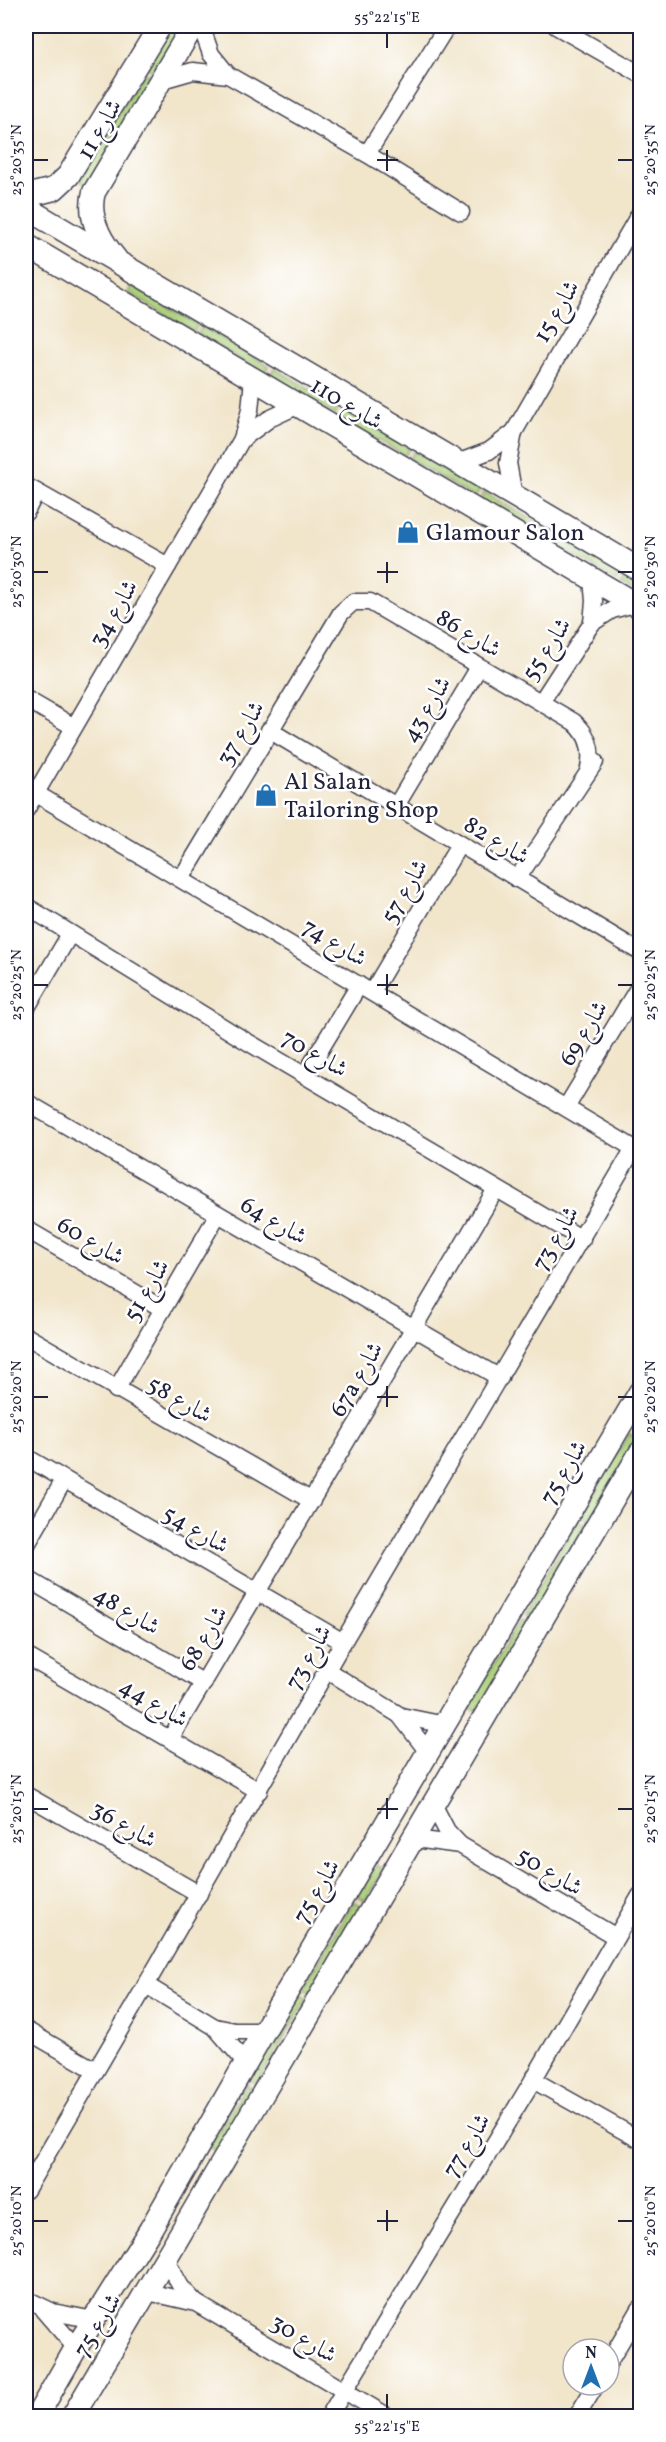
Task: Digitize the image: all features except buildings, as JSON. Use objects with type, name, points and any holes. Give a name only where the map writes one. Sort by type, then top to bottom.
[{"type":"street","name":"شارع 11","points":[[118,263],[97,230],[93,218],[92,201],[99,183],[193,26]]},
{"type":"street","points":[[201,26],[211,54],[228,75]]},
{"type":"street","points":[[367,154],[447,26]]},
{"type":"street","points":[[556,26],[640,74]]},
{"type":"street","name":"شارع 11","points":[[26,196],[54,189],[69,176],[153,28]]},
{"type":"street","points":[[158,81],[171,75],[193,71],[228,75],[367,154],[461,212]]},
{"type":"street","name":"شارع 110","points":[[26,208],[457,463],[638,567]]},
{"type":"street","name":"شارع 15","points":[[514,496],[508,463],[514,432],[640,213]]},
{"type":"street","name":"شارع 110","points":[[26,245],[637,605]]},
{"type":"street","points":[[64,267],[81,263],[112,278],[118,272],[118,263]]},
{"type":"street","name":"شارع 34","points":[[26,810],[242,440],[250,410],[253,379]]},
{"type":"street","name":"شارع 34","points":[[242,440],[268,419],[299,405]]},
{"type":"street","name":"شارع 15","points":[[457,463],[489,451],[514,432]]},
{"type":"street","points":[[26,512],[31,489],[168,566]]},
{"type":"street","name":"شارع 55","points":[[592,579],[594,601],[592,622]]},
{"type":"street","name":"شارع 86","points":[[340,613],[353,602],[370,602],[574,722],[584,733],[590,746],[589,768],[517,879]]},
{"type":"street","name":"شارع 55","points":[[541,702],[592,622],[612,610],[637,605]]},
{"type":"street","name":"شارع 37","points":[[181,879],[340,613]]},
{"type":"street","name":"شارع 43","points":[[396,806],[479,667]]},
{"type":"street","points":[[26,699],[74,727]]},
{"type":"street","name":"شارع 82","points":[[269,730],[640,952]]},
{"type":"street","name":"شارع 74","points":[[35,793],[567,1106],[637,1150]]},
{"type":"street","name":"شارع 57","points":[[305,1075],[366,988],[459,845]]},
{"type":"street","name":"شارع 70","points":[[26,906],[495,1189],[582,1239]]},
{"type":"street","points":[[26,1009],[70,934]]},
{"type":"street","name":"شارع 69","points":[[567,1106],[640,985]]},
{"type":"street","name":"شارع 64","points":[[26,1102],[500,1378]]},
{"type":"street","name":"شارع 73","points":[[26,2190],[259,1791],[343,1642],[637,1150]]},
{"type":"street","name":"67a شارع","points":[[258,1593],[495,1189]]},
{"type":"street","name":"شارع 51","points":[[116,1390],[218,1214]]},
{"type":"street","name":"شارع 60","points":[[26,1230],[163,1309]]},
{"type":"street","name":"شارع 58","points":[[26,1336],[312,1501]]},
{"type":"street","name":"شارع 75","points":[[37,2416],[76,2348],[150,2230],[264,2031],[640,1392]]},
{"type":"street","name":"شارع 75","points":[[73,2416],[370,1911],[415,1839],[640,1453]]},
{"type":"street","name":"شارع 54","points":[[26,1457],[343,1642]]},
{"type":"street","points":[[26,1546],[64,1480]]},
{"type":"street","name":"شارع 48","points":[[26,1578],[204,1683]]},
{"type":"street","name":"شارع 68","points":[[170,1739],[258,1593]]},
{"type":"street","name":"شارع 44","points":[[26,1656],[259,1791]]},
{"type":"street","points":[[328,1671],[401,1716],[445,1725],[451,1734],[452,1744],[435,1777],[436,1802]]},
{"type":"street","points":[[401,1716],[428,1752]]},
{"type":"street","name":"شارع 36","points":[[26,1795],[199,1894]]},
{"type":"street","name":"شارع 50","points":[[436,1802],[442,1824],[460,1845],[616,1937]]},
{"type":"street","name":"شارع 50","points":[[415,1839],[460,1845]]},
{"type":"street","name":"شارع 77","points":[[328,2416],[533,2080],[640,1896]]},
{"type":"street","points":[[146,1985],[215,2027],[246,2063]]},
{"type":"street","points":[[215,2027],[235,2031],[264,2031]]},
{"type":"street","points":[[26,2030],[95,2070]]},
{"type":"street","points":[[533,2080],[640,2140]]},
{"type":"street","points":[[148,2292],[140,2284],[140,2278],[144,2263],[155,2242],[150,2230]]},
{"type":"street","name":"شارع 30","points":[[166,2260],[182,2287],[196,2303]]},
{"type":"street","name":"شارع 30","points":[[148,2292],[196,2303],[387,2416]]},
{"type":"street","points":[[26,2299],[40,2307],[66,2316],[94,2320],[99,2329],[100,2339],[81,2378],[85,2396]]},
{"type":"street","points":[[40,2307],[76,2348]]},
{"type":"street","points":[[621,2341],[640,2309]]},
{"type":"street","points":[[577,2416],[589,2397]]},
{"type":"green space","points":[[170,26],[182,26],[154,72],[146,67]]},
{"type":"green space","points":[[143,72],[151,76],[114,140],[106,135]]},
{"type":"green space","points":[[103,140],[111,145],[87,185],[79,181]]},
{"type":"green space","points":[[132,285],[198,324],[194,332],[128,293]]},
{"type":"green space","points":[[202,326],[269,366],[264,374],[198,334]]},
{"type":"green space","points":[[274,368],[339,407],[335,415],[269,376]]},
{"type":"green space","points":[[345,410],[410,448],[405,456],[339,418]]},
{"type":"green space","points":[[414,451],[480,489],[475,498],[409,459]]},
{"type":"green space","points":[[484,492],[551,531],[546,539],[480,500]]},
{"type":"green space","points":[[555,534],[621,573],[617,581],[551,542]]},
{"type":"green space","points":[[626,575],[640,584],[640,595],[621,584]]},
{"type":"green space","points":[[629,1433],[638,1438],[590,1520],[581,1515]]},
{"type":"green space","points":[[578,1520],[586,1525],[531,1620],[522,1615]]},
{"type":"green space","points":[[519,1620],[528,1626],[477,1712],[468,1707]]},
{"type":"green space","points":[[376,1865],[384,1869],[365,1901],[357,1896]]},
{"type":"green space","points":[[354,1901],[362,1906],[312,1993],[303,1988]]},
{"type":"green space","points":[[300,1993],[308,1998],[257,2084],[249,2080]]},
{"type":"green space","points":[[246,2085],[254,2089],[218,2152],[209,2147]]},
{"type":"place","name":"Glamour Salon","points":[[408,532]]},
{"type":"place","name":"Al Salan Tailoring Shop","points":[[266,795]]}]
